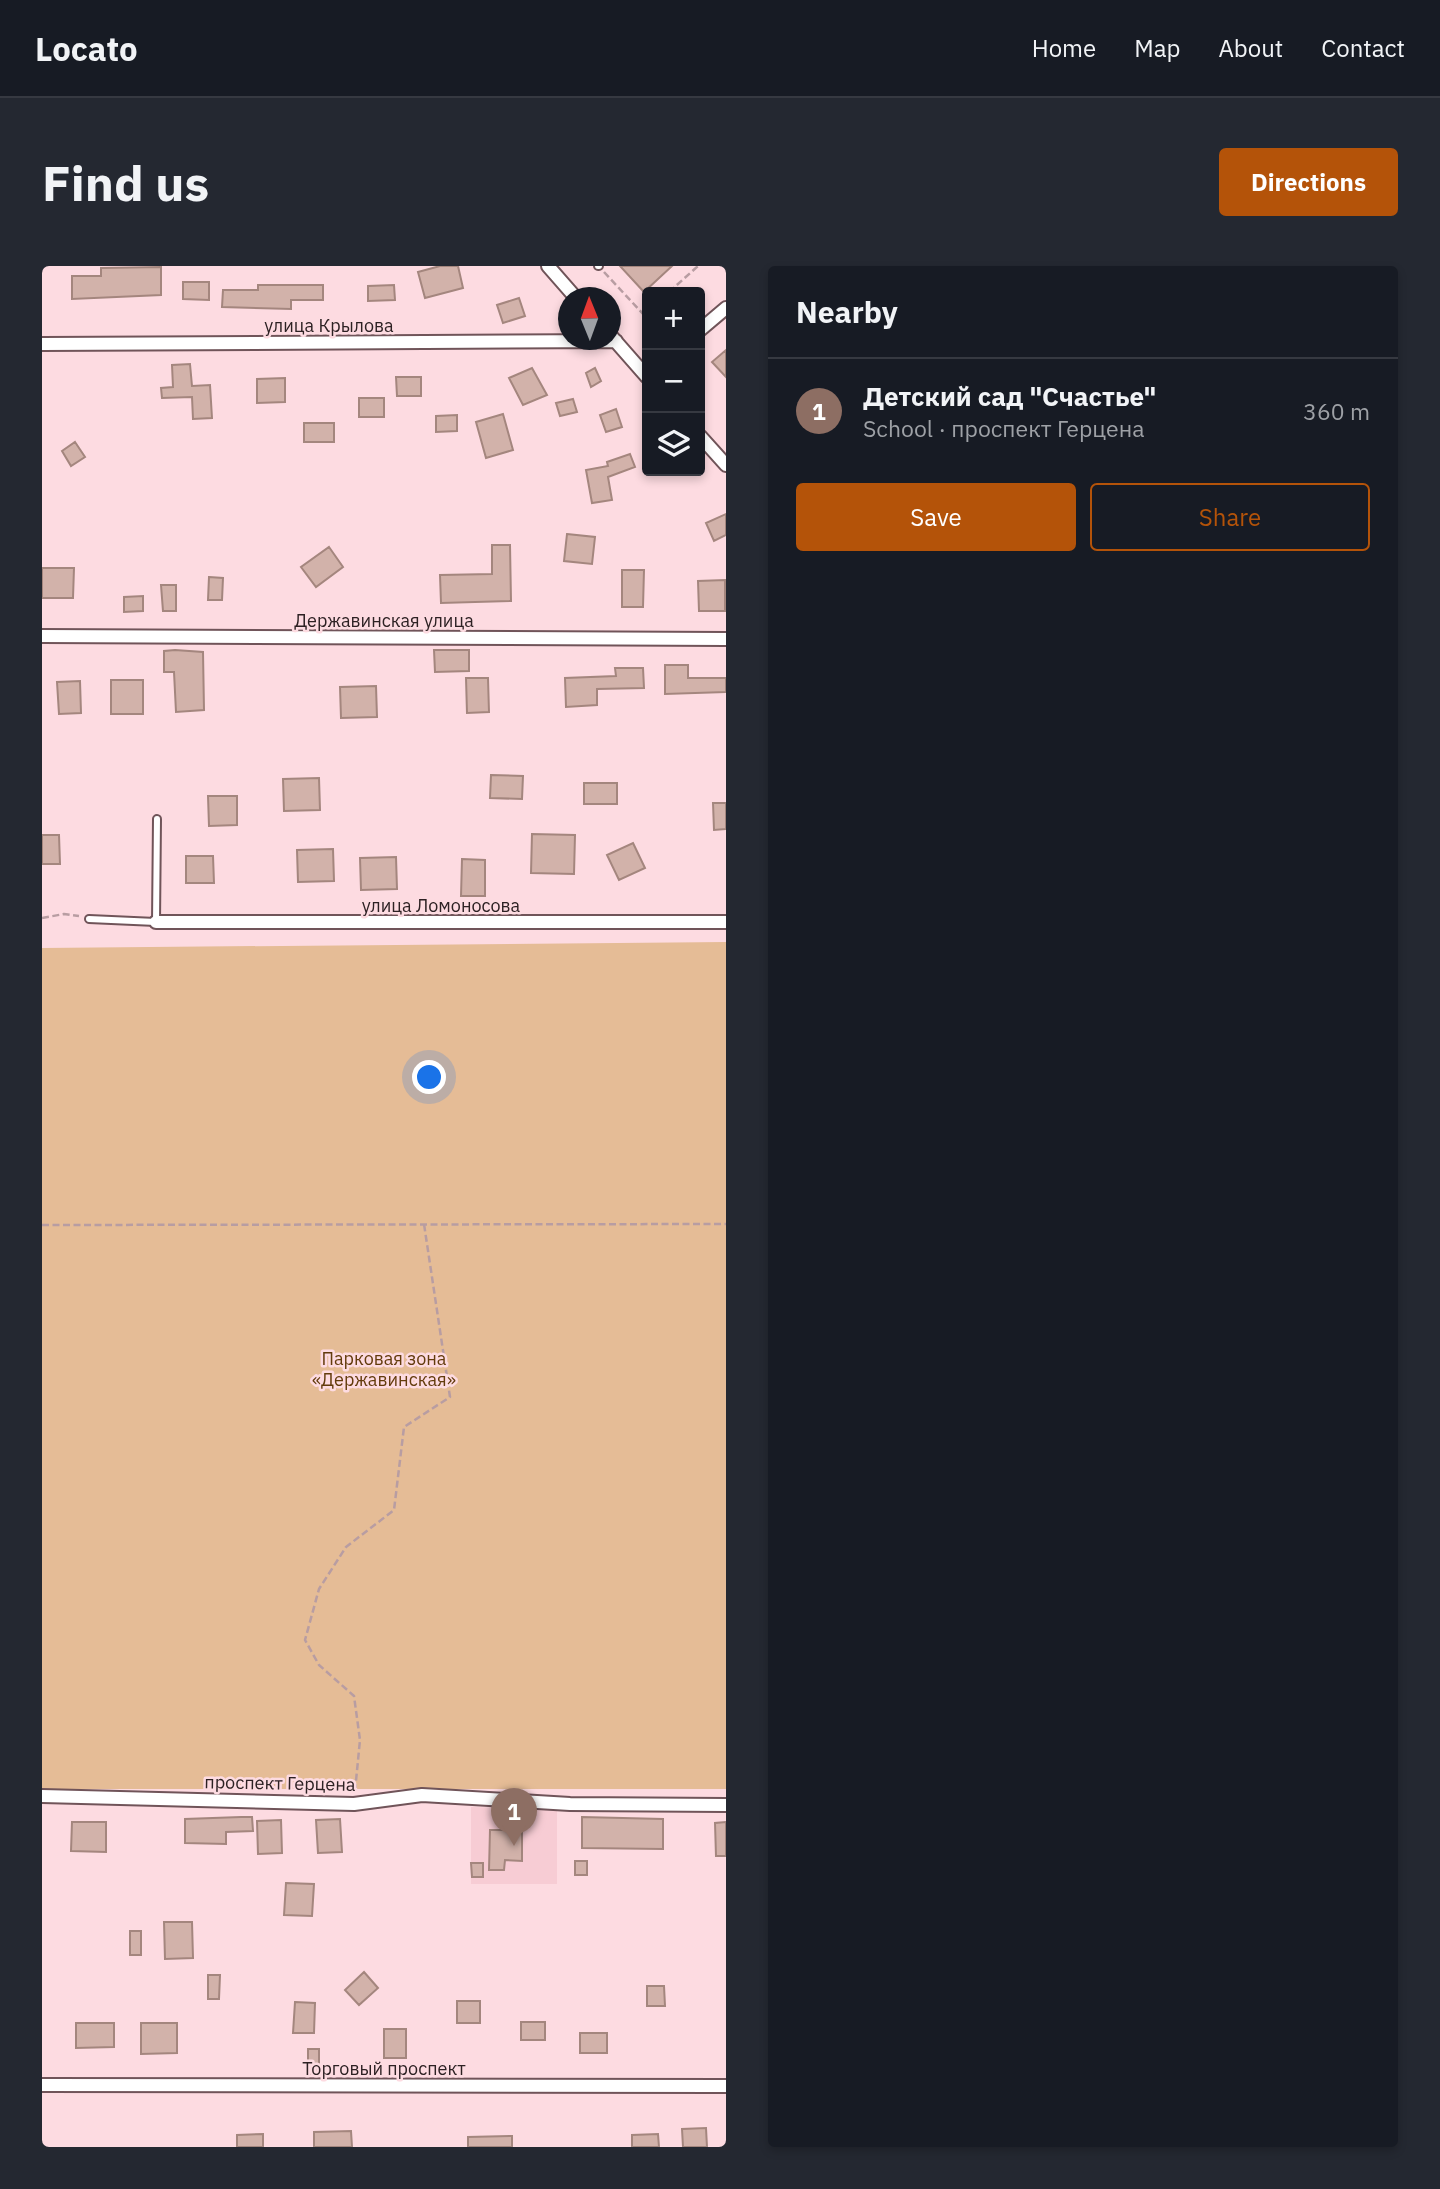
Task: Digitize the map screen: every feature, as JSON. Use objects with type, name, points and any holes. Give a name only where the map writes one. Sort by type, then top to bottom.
[{"type":"street","points":[[548,266],[566,287]]},
{"type":"street","points":[[705,326],[726,308]]},
{"type":"street","name":"улица Крылова","points":[[42,344],[558,339]]},
{"type":"street","points":[[621,348],[642,371]]},
{"type":"street","points":[[705,442],[726,465]]},
{"type":"street","name":"Державинская улица","points":[[42,636],[726,639]]},
{"type":"street","name":"улица Ломоносова","points":[[156,922],[726,922]]},
{"type":"street","name":"проспект Герцена","points":[[42,1796],[354,1804],[422,1795],[570,1804],[726,1805]]},
{"type":"street","name":"Торговый проспект","points":[[42,2085],[726,2086]]},
{"type":"lane","points":[[89,919],[156,922],[157,819]]},
{"type":"path","points":[[599,266],[642,314]]},
{"type":"path","points":[[675,287],[698,266]]},
{"type":"path","points":[[42,918],[64,914],[89,919]]},
{"type":"path","points":[[354,1804],[360,1740],[354,1696],[319,1665],[305,1640],[320,1589],[346,1546],[394,1510],[404,1427],[450,1397],[424,1224]]},
{"type":"path","points":[[42,1225],[726,1224]]},
{"type":"shaded area","points":[[471,1807],[557,1809],[557,1884],[471,1884]]},
{"type":"green space","name":"Парковая зона «Державинская»","points":[[726,942],[726,1789],[42,1789],[42,948]]},
{"type":"building","points":[[440,266],[458,266],[463,288],[425,298],[418,272]]},
{"type":"building","points":[[620,266],[672,266],[649,287],[642,287],[642,290]]},
{"type":"building","points":[[161,267],[161,295],[72,299],[72,276],[101,276],[101,268]]},
{"type":"building","points":[[183,282],[209,282],[209,300],[183,299]]},
{"type":"building","points":[[258,285],[323,285],[323,300],[291,300],[291,309],[222,307],[223,290],[258,290]]},
{"type":"building","points":[[394,285],[395,300],[368,301],[368,286]]},
{"type":"building","points":[[519,298],[525,316],[503,323],[497,305]]},
{"type":"building","points":[[726,350],[726,377],[712,362]]},
{"type":"building","points":[[190,364],[192,386],[210,385],[212,418],[193,419],[192,397],[162,398],[161,388],[173,387],[172,365]]},
{"type":"building","points":[[532,368],[547,395],[523,405],[509,378]]},
{"type":"building","points":[[595,368],[601,381],[591,387],[586,373]]},
{"type":"building","points":[[396,377],[421,377],[421,396],[397,396]]},
{"type":"building","points":[[285,378],[285,402],[257,403],[257,379]]},
{"type":"building","points":[[359,398],[384,398],[384,417],[359,417]]},
{"type":"building","points":[[573,399],[577,412],[560,416],[556,403]]},
{"type":"building","points":[[616,409],[622,427],[606,432],[600,415]]},
{"type":"building","points":[[503,414],[513,450],[486,458],[476,422]]},
{"type":"building","points":[[457,415],[457,431],[436,432],[436,416]]},
{"type":"building","points":[[304,423],[334,423],[334,442],[304,442]]},
{"type":"building","points":[[75,442],[85,457],[71,466],[62,451]]},
{"type":"building","points":[[630,454],[635,467],[608,477],[612,500],[592,503],[586,470],[608,466],[607,462]]},
{"type":"building","points":[[726,514],[726,535],[714,541],[706,523]]},
{"type":"building","points":[[567,534],[595,537],[592,564],[564,561]]},
{"type":"building","points":[[492,545],[510,545],[511,601],[441,603],[440,575],[492,574]]},
{"type":"building","points":[[329,547],[343,567],[316,587],[301,567]]},
{"type":"building","points":[[42,568],[74,568],[73,598],[42,598]]},
{"type":"building","points":[[622,570],[644,570],[643,607],[622,607]]},
{"type":"building","points":[[209,577],[223,578],[222,600],[208,600]]},
{"type":"building","points":[[725,580],[725,611],[699,611],[698,581]]},
{"type":"building","points":[[161,585],[176,585],[176,611],[163,611]]},
{"type":"building","points":[[143,596],[143,611],[124,612],[124,597]]},
{"type":"building","points":[[434,650],[469,650],[469,671],[435,672]]},
{"type":"building","points":[[164,651],[203,652],[204,710],[176,712],[174,672],[164,672]]},
{"type":"building","points":[[665,665],[688,665],[688,678],[726,678],[726,692],[665,694]]},
{"type":"building","points":[[615,668],[643,668],[644,688],[597,689],[597,705],[566,707],[565,678],[616,676]]},
{"type":"building","points":[[466,678],[488,678],[489,712],[467,713]]},
{"type":"building","points":[[111,680],[143,680],[143,714],[111,714]]},
{"type":"building","points":[[80,681],[81,713],[59,714],[57,682]]},
{"type":"building","points":[[376,686],[377,717],[341,718],[340,687]]},
{"type":"building","points":[[491,775],[523,776],[522,799],[490,798]]},
{"type":"building","points":[[319,778],[320,810],[284,811],[283,779]]},
{"type":"building","points":[[584,783],[617,783],[617,804],[584,804]]},
{"type":"building","points":[[208,796],[237,796],[237,825],[209,826]]},
{"type":"building","points":[[713,803],[726,803],[726,829],[714,830]]},
{"type":"building","points":[[532,834],[575,835],[574,874],[531,873]]},
{"type":"building","points":[[42,835],[59,835],[60,864],[42,864]]},
{"type":"building","points":[[633,843],[645,868],[619,880],[607,855]]},
{"type":"building","points":[[333,849],[334,881],[298,882],[297,850]]},
{"type":"building","points":[[186,856],[213,856],[214,883],[186,883]]},
{"type":"building","points":[[396,857],[397,889],[361,890],[360,858]]},
{"type":"building","points":[[462,859],[485,860],[485,896],[461,896]]},
{"type":"building","points":[[252,1817],[253,1831],[226,1832],[226,1844],[185,1843],[185,1819]]},
{"type":"building","points":[[582,1817],[663,1819],[663,1849],[582,1848]]},
{"type":"building","points":[[340,1819],[342,1852],[318,1853],[316,1820]]},
{"type":"building","points":[[281,1820],[282,1853],[258,1854],[257,1821]]},
{"type":"building","points":[[72,1822],[106,1822],[106,1852],[71,1851]]},
{"type":"building","points":[[726,1822],[726,1856],[716,1856],[715,1823]]},
{"type":"building","points":[[490,1830],[522,1830],[522,1861],[505,1860],[504,1870],[489,1870]]},
{"type":"building","points":[[575,1861],[587,1861],[587,1875],[575,1875]]},
{"type":"building","points":[[471,1863],[483,1863],[483,1877],[472,1877]]},
{"type":"building","points":[[286,1883],[314,1884],[312,1916],[284,1915]]},
{"type":"building","points":[[164,1922],[192,1922],[193,1958],[165,1959]]},
{"type":"building","points":[[130,1931],[141,1931],[141,1955],[130,1955]]},
{"type":"building","points":[[364,1972],[378,1988],[359,2005],[345,1990]]},
{"type":"building","points":[[208,1975],[220,1975],[219,1999],[208,1999]]},
{"type":"building","points":[[647,1986],[664,1986],[665,2006],[647,2006]]},
{"type":"building","points":[[457,2001],[480,2001],[480,2023],[457,2023]]},
{"type":"building","points":[[295,2002],[315,2003],[314,2033],[293,2033]]},
{"type":"building","points":[[521,2022],[545,2022],[545,2040],[521,2040]]},
{"type":"building","points":[[76,2023],[114,2023],[114,2047],[76,2048]]},
{"type":"building","points":[[141,2023],[177,2023],[177,2053],[141,2054]]},
{"type":"building","points":[[384,2029],[406,2029],[406,2058],[384,2058]]},
{"type":"building","points":[[580,2033],[607,2033],[607,2053],[580,2053]]},
{"type":"building","points":[[308,2049],[319,2049],[319,2074],[308,2074]]},
{"type":"building","points":[[706,2128],[707,2147],[683,2147],[682,2129]]},
{"type":"building","points":[[351,2131],[352,2147],[314,2147],[314,2132]]},
{"type":"building","points":[[263,2134],[263,2147],[237,2147],[237,2135]]},
{"type":"building","points":[[658,2134],[659,2147],[632,2147],[632,2135]]},
{"type":"building","points":[[512,2136],[512,2147],[468,2147],[468,2137]]},
{"type":"place","name":"Детский сад \"Счастье\"","points":[[514,1846]]}]
